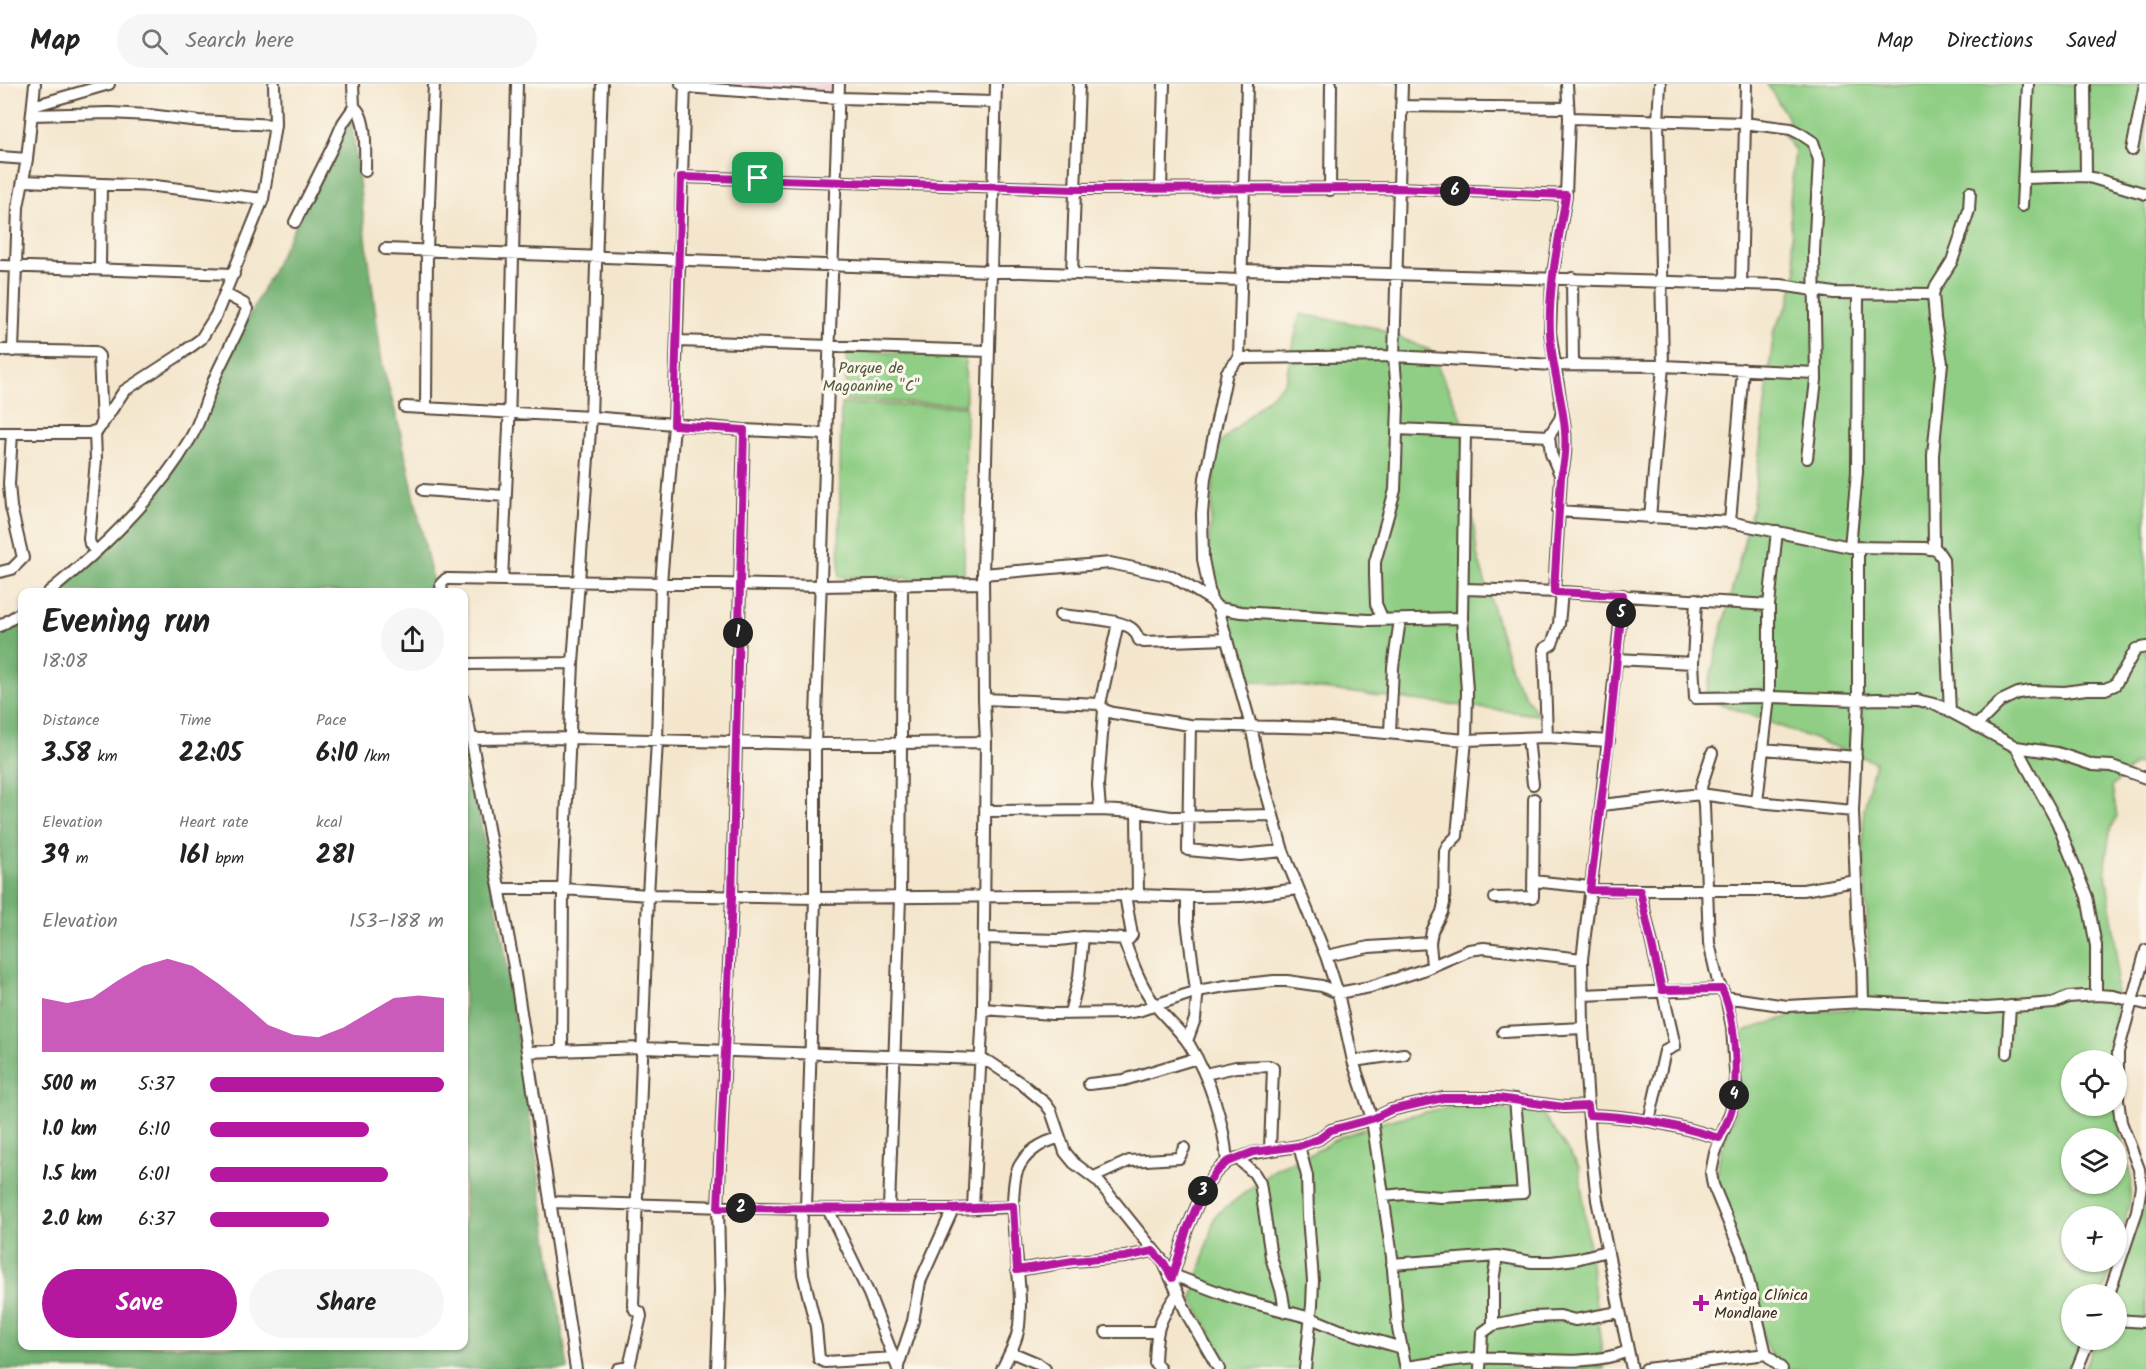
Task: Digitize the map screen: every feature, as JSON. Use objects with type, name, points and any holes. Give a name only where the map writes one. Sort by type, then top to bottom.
[{"type":"street","points":[[13,351],[18,207],[27,159],[35,84]]},
{"type":"street","points":[[33,110],[109,84]]},
{"type":"street","points":[[0,572],[12,569],[23,558],[11,507],[6,433],[89,433],[98,428],[124,391],[201,339],[216,315],[263,199],[275,125],[274,84]]},
{"type":"street","points":[[294,222],[343,123],[354,107],[353,84]]},
{"type":"street","points":[[426,408],[427,249],[434,84]]},
{"type":"street","points":[[502,580],[509,413],[517,84]]},
{"type":"street","points":[[562,1049],[563,889],[573,663],[591,417],[602,84]]},
{"type":"street","points":[[839,84],[815,744],[815,898],[810,1053],[801,1250],[803,1274],[816,1327],[819,1359],[825,1362],[897,1364]]},
{"type":"street","points":[[973,1207],[983,1009],[986,742],[983,579],[996,84]]},
{"type":"street","points":[[1072,273],[1079,84]]},
{"type":"street","points":[[1161,189],[1164,84]]},
{"type":"street","points":[[1247,84],[1239,358],[1227,372],[1205,478],[1202,514],[1203,559],[1251,726],[1254,748],[1283,851],[1326,956],[1338,993],[1353,1061],[1372,1119],[1384,1196],[1398,1329],[1406,1368],[1570,1362],[1615,1358],[1628,1351]]},
{"type":"street","points":[[1330,189],[1331,84]]},
{"type":"street","points":[[1383,620],[1376,604],[1375,562],[1395,490],[1398,406],[1395,356],[1396,275],[1402,84]]},
{"type":"street","points":[[1547,737],[1544,649],[1552,644],[1559,624],[1558,511],[1566,452],[1566,428],[1550,332],[1552,279],[1566,195],[1567,84]]},
{"type":"street","points":[[1650,518],[1663,366],[1658,122],[1660,84]]},
{"type":"street","points":[[1741,284],[1746,84]]},
{"type":"street","points":[[2022,206],[2028,84]]},
{"type":"street","points":[[2085,84],[2086,176]]},
{"type":"street","points":[[2132,150],[2145,84]]},
{"type":"street","points":[[618,1369],[629,1367],[641,1316],[633,1305],[641,1048],[657,741],[662,583],[674,425],[684,85],[839,98],[995,102]]},
{"type":"street","points":[[1401,106],[1568,113],[1658,122],[1744,123],[1791,129],[1813,142],[1818,160],[1814,289],[1816,373],[1808,458]]},
{"type":"street","points":[[354,107],[363,121],[366,171]]},
{"type":"street","points":[[33,110],[275,125]]},
{"type":"street","points":[[0,157],[27,159]]},
{"type":"street","points":[[2024,178],[2086,176],[2146,194]]},
{"type":"street","points":[[681,177],[1076,189],[1398,188],[1566,195]]},
{"type":"street","points":[[23,181],[155,186],[263,199]]},
{"type":"street","points":[[100,268],[101,184]]},
{"type":"street","points":[[1934,549],[1933,455],[1942,363],[1933,294],[1952,261],[1969,210],[1970,192]]},
{"type":"street","points":[[385,249],[990,271],[1572,278],[1781,285],[1834,292],[1933,294]]},
{"type":"street","points":[[0,266],[234,274]]},
{"type":"street","points":[[1572,278],[1573,365]]},
{"type":"street","points":[[1858,292],[1857,472],[1854,548],[1858,700],[1853,811],[1863,1002]]},
{"type":"street","points":[[54,588],[96,552],[153,491],[178,459],[191,437],[247,309],[244,304],[225,294]]},
{"type":"street","points":[[677,342],[988,351]]},
{"type":"street","points":[[0,350],[95,352],[99,356],[98,428],[89,539],[96,552]]},
{"type":"street","points":[[1239,358],[1395,356],[1554,365],[1663,366],[1816,373]]},
{"type":"street","points":[[1730,522],[1743,369]]},
{"type":"street","points":[[405,407],[591,417],[674,425],[827,434]]},
{"type":"street","points":[[1561,477],[1551,454],[1549,436],[1560,419],[1562,411]]},
{"type":"street","points":[[1397,429],[1549,436]]},
{"type":"street","points":[[717,1369],[720,1290],[718,1208],[732,897],[744,430]]},
{"type":"street","points":[[1432,966],[1430,943],[1444,903],[1445,851],[1457,836],[1466,740],[1467,692],[1462,618],[1465,432]]},
{"type":"street","points":[[423,490],[505,496]]},
{"type":"street","points":[[1558,511],[1730,522],[1854,548],[1934,549],[1941,554],[1943,559],[1950,712]]},
{"type":"street","points":[[1757,802],[1769,697],[1769,605],[1777,531]]},
{"type":"street","points":[[442,588],[441,584],[446,579],[739,585],[902,585],[983,579],[1110,563],[1172,576],[1215,604],[1241,612],[1368,620],[1462,618]]},
{"type":"street","points":[[889,1208],[900,898],[902,585]]},
{"type":"street","points":[[1463,589],[1623,595],[1769,605]]},
{"type":"street","points":[[1623,595],[1609,741],[1582,959],[1583,1028],[1597,1200],[1632,1369]]},
{"type":"street","points":[[1696,600],[1693,663],[1695,698],[1917,700],[1938,705],[2016,747],[2056,753],[2093,765],[2112,766],[2146,778]]},
{"type":"street","points":[[1368,620],[1376,604]]},
{"type":"street","points":[[0,626],[18,615]]},
{"type":"street","points":[[1060,615],[1130,626],[1139,640],[1144,642],[1227,639]]},
{"type":"street","points":[[1390,733],[1393,667],[1400,620]]},
{"type":"street","points":[[1100,810],[1098,785],[1102,707],[1118,623]]},
{"type":"street","points":[[1976,726],[2001,701],[2018,693],[2105,689],[2115,685],[2136,649],[2146,647]]},
{"type":"street","points":[[1616,658],[1693,663]]},
{"type":"street","points":[[468,664],[573,663]]},
{"type":"street","points":[[984,699],[1102,707],[1113,713],[1190,725],[1329,728],[1466,740],[1547,737],[1609,741]]},
{"type":"street","points":[[468,722],[500,889],[576,1369]]},
{"type":"street","points":[[1190,725],[1187,848],[1190,851],[1240,855],[1283,851]]},
{"type":"street","points":[[471,739],[571,738],[815,744],[986,742]]},
{"type":"street","points":[[1528,738],[1533,784]]},
{"type":"street","points":[[2016,747],[2054,815],[2087,897],[2097,946],[2096,995]]},
{"type":"street","points":[[1763,749],[1856,757]]},
{"type":"street","points":[[1712,753],[1701,787],[1704,804],[1708,943],[1732,1027],[1736,1086],[1731,1111],[1719,1138],[1711,1173],[1713,1185],[1743,1254],[1766,1354],[1782,1369]]},
{"type":"street","points":[[1601,805],[1701,794],[1853,811]]},
{"type":"street","points":[[1496,898],[1533,897],[1534,799]]},
{"type":"street","points":[[986,811],[1100,810],[1171,817],[1273,815]]},
{"type":"street","points":[[1137,812],[1138,895]]},
{"type":"street","points":[[1533,881],[1590,889],[1707,891],[1803,890],[1856,881]]},
{"type":"street","points":[[500,889],[815,898],[1125,895],[1187,897],[1242,896],[1298,890]]},
{"type":"street","points":[[1640,891],[1675,1046],[1665,1051],[1649,1121]]},
{"type":"street","points":[[984,938],[1059,940],[1083,937],[1124,940],[1132,935],[1125,895]]},
{"type":"street","points":[[1187,897],[1187,921],[1197,991],[1197,1009],[1187,1041]]},
{"type":"street","points":[[1070,1013],[1079,977],[1083,937]]},
{"type":"street","points":[[1124,940],[1134,967],[1155,1006],[1187,1041],[1205,1074],[1226,1148],[1232,1160],[1254,1173],[1260,1183],[1271,1257],[1285,1312]]},
{"type":"street","points":[[1326,956],[1378,946],[1430,943]]},
{"type":"street","points":[[983,1009],[1052,1014],[1124,1013],[1155,1006],[1197,991],[1287,981],[1322,986],[1338,993],[1370,987],[1432,966],[1469,950],[1484,948],[1582,959]]},
{"type":"street","points":[[2112,1284],[2137,1211],[2141,1186],[2139,1169],[2121,1122],[2118,1100],[2118,1052],[2146,950]]},
{"type":"street","points":[[1583,995],[1662,990],[1724,993],[1787,1006],[1863,1002],[1968,1008],[2054,1003],[2068,997],[2096,995],[2114,996],[2146,1004]]},
{"type":"street","points":[[2007,1053],[2010,1006]]},
{"type":"street","points":[[1503,1032],[1583,1028]]},
{"type":"street","points":[[527,1052],[641,1048],[810,1053],[980,1059],[996,1066],[1045,1103],[1057,1125],[1065,1152],[1074,1163],[1094,1177],[1164,1263],[1195,1329],[1219,1369]]},
{"type":"street","points":[[1353,1061],[1404,1054]]},
{"type":"street","points":[[1089,1084],[1124,1080],[1197,1058]]},
{"type":"street","points":[[1205,1074],[1236,1067],[1269,1066],[1273,1068],[1270,1149]]},
{"type":"street","points":[[1172,1276],[1187,1229],[1204,1189],[1216,1172],[1232,1160],[1270,1149],[1299,1146],[1319,1139],[1331,1130],[1372,1119],[1391,1110],[1443,1098],[1515,1099],[1649,1121],[1719,1138]]},
{"type":"street","points":[[1384,1196],[1404,1194],[1441,1197],[1523,1193],[1515,1099]]},
{"type":"street","points":[[1002,1369],[1011,1352],[1019,1328],[1020,1304],[1013,1206],[1018,1170],[1036,1147],[1046,1141],[1059,1138]]},
{"type":"street","points":[[1299,1146],[1307,1176],[1313,1281],[1305,1369]]},
{"type":"street","points":[[1094,1177],[1129,1161],[1179,1158],[1184,1148]]},
{"type":"street","points":[[550,1202],[804,1209],[953,1209],[1013,1206]]},
{"type":"street","points":[[828,1209],[869,1294],[897,1364]]},
{"type":"street","points":[[897,1364],[913,1321],[920,1282],[953,1209]]},
{"type":"street","points":[[1017,1270],[1073,1261],[1125,1257],[1153,1251]]},
{"type":"street","points":[[1392,1264],[1497,1256],[1532,1262],[1551,1262],[1576,1259],[1607,1251]]},
{"type":"street","points":[[1493,1325],[1493,1281],[1497,1256]]},
{"type":"street","points":[[1172,1276],[1231,1297],[1311,1318],[1340,1330],[1402,1348]]},
{"type":"street","points":[[1154,1367],[1156,1332],[1166,1310],[1178,1293]]},
{"type":"street","points":[[1480,1364],[1482,1333],[1493,1325],[1532,1317],[1560,1316],[1575,1320],[1619,1312]]},
{"type":"street","points":[[2127,1321],[2146,1322]]},
{"type":"street","points":[[1106,1332],[1156,1332]]},
{"type":"street","points":[[2077,1369],[2085,1350]]},
{"type":"street","points":[[1011,1352],[1025,1364],[1037,1363],[1045,1369]]},
{"type":"street","points":[[1646,1369],[1766,1354]]},
{"type":"shaded area","points":[[693,84],[834,84],[834,94]]},
{"type":"green space","points":[[1767,84],[2146,84],[2146,766],[2135,764],[2112,787],[2117,816],[2110,832],[2105,865],[2117,954],[2114,1050],[2061,1050],[2061,1116],[2118,1116],[2119,1128],[2061,1128],[2061,1194],[2127,1194],[2127,1161],[2131,1176],[2130,1200],[2127,1213],[2127,1206],[2061,1206],[2061,1272],[2111,1272],[2106,1284],[2061,1284],[2061,1350],[2079,1350],[2072,1369],[1784,1369],[1768,1351],[1716,1187],[1720,1153],[1738,1104],[1744,1031],[1803,1012],[1853,1009],[1869,957],[1863,844],[1864,809],[1875,762],[1705,698],[1753,506],[1774,330],[1789,303],[1797,269],[1792,245],[1790,201],[1795,151],[1784,135],[1789,120]]},
{"type":"green space","points":[[351,119],[382,363],[399,426],[434,588],[63,588],[100,555],[140,514],[167,480]]},
{"type":"green space","points":[[1300,314],[1377,328],[1430,350],[1461,416],[1477,554],[1513,676],[1538,715],[1238,679],[1208,554],[1216,447],[1285,382]]},
{"type":"green space","name":"Parque de Magoanine \"C\"","points":[[847,351],[965,355],[966,404],[845,401]]},
{"type":"green space","points":[[841,404],[966,406],[964,579],[839,577]]},
{"type":"green space","points":[[18,621],[18,1350],[468,1350],[468,755],[505,952],[568,1369],[0,1369],[0,633]]},
{"type":"green space","points":[[1448,1107],[1477,1107],[1542,1113],[1579,1167],[1604,1369],[1231,1369],[1192,1299],[1215,1216],[1278,1167],[1311,1154],[1340,1137],[1390,1120]]},
{"type":"green space","points":[[2146,1180],[2146,1369],[2084,1369],[2091,1350],[2127,1350],[2127,1284],[2115,1284],[2119,1272],[2127,1272],[2127,1246]]},
{"type":"place","name":"Antiga Clínica Mondlane","points":[[1701,1303]]},
{"type":"route","points":[[681,177],[758,178],[1076,189],[1398,188],[1566,195],[1552,279],[1550,332],[1566,428],[1566,459],[1561,477],[1554,592],[1623,595],[1609,741],[1590,890],[1640,891],[1662,990],[1722,989],[1726,997],[1732,1027],[1736,1086],[1731,1111],[1719,1138],[1649,1121],[1589,1115],[1588,1106],[1564,1107],[1515,1099],[1443,1098],[1391,1110],[1372,1119],[1331,1130],[1319,1139],[1299,1146],[1253,1152],[1227,1162],[1216,1172],[1204,1189],[1194,1210],[1172,1278],[1164,1263],[1153,1251],[1140,1255],[1073,1261],[1017,1270],[1013,1206],[953,1209],[718,1208],[732,897],[744,430],[674,425],[681,177]]}]
